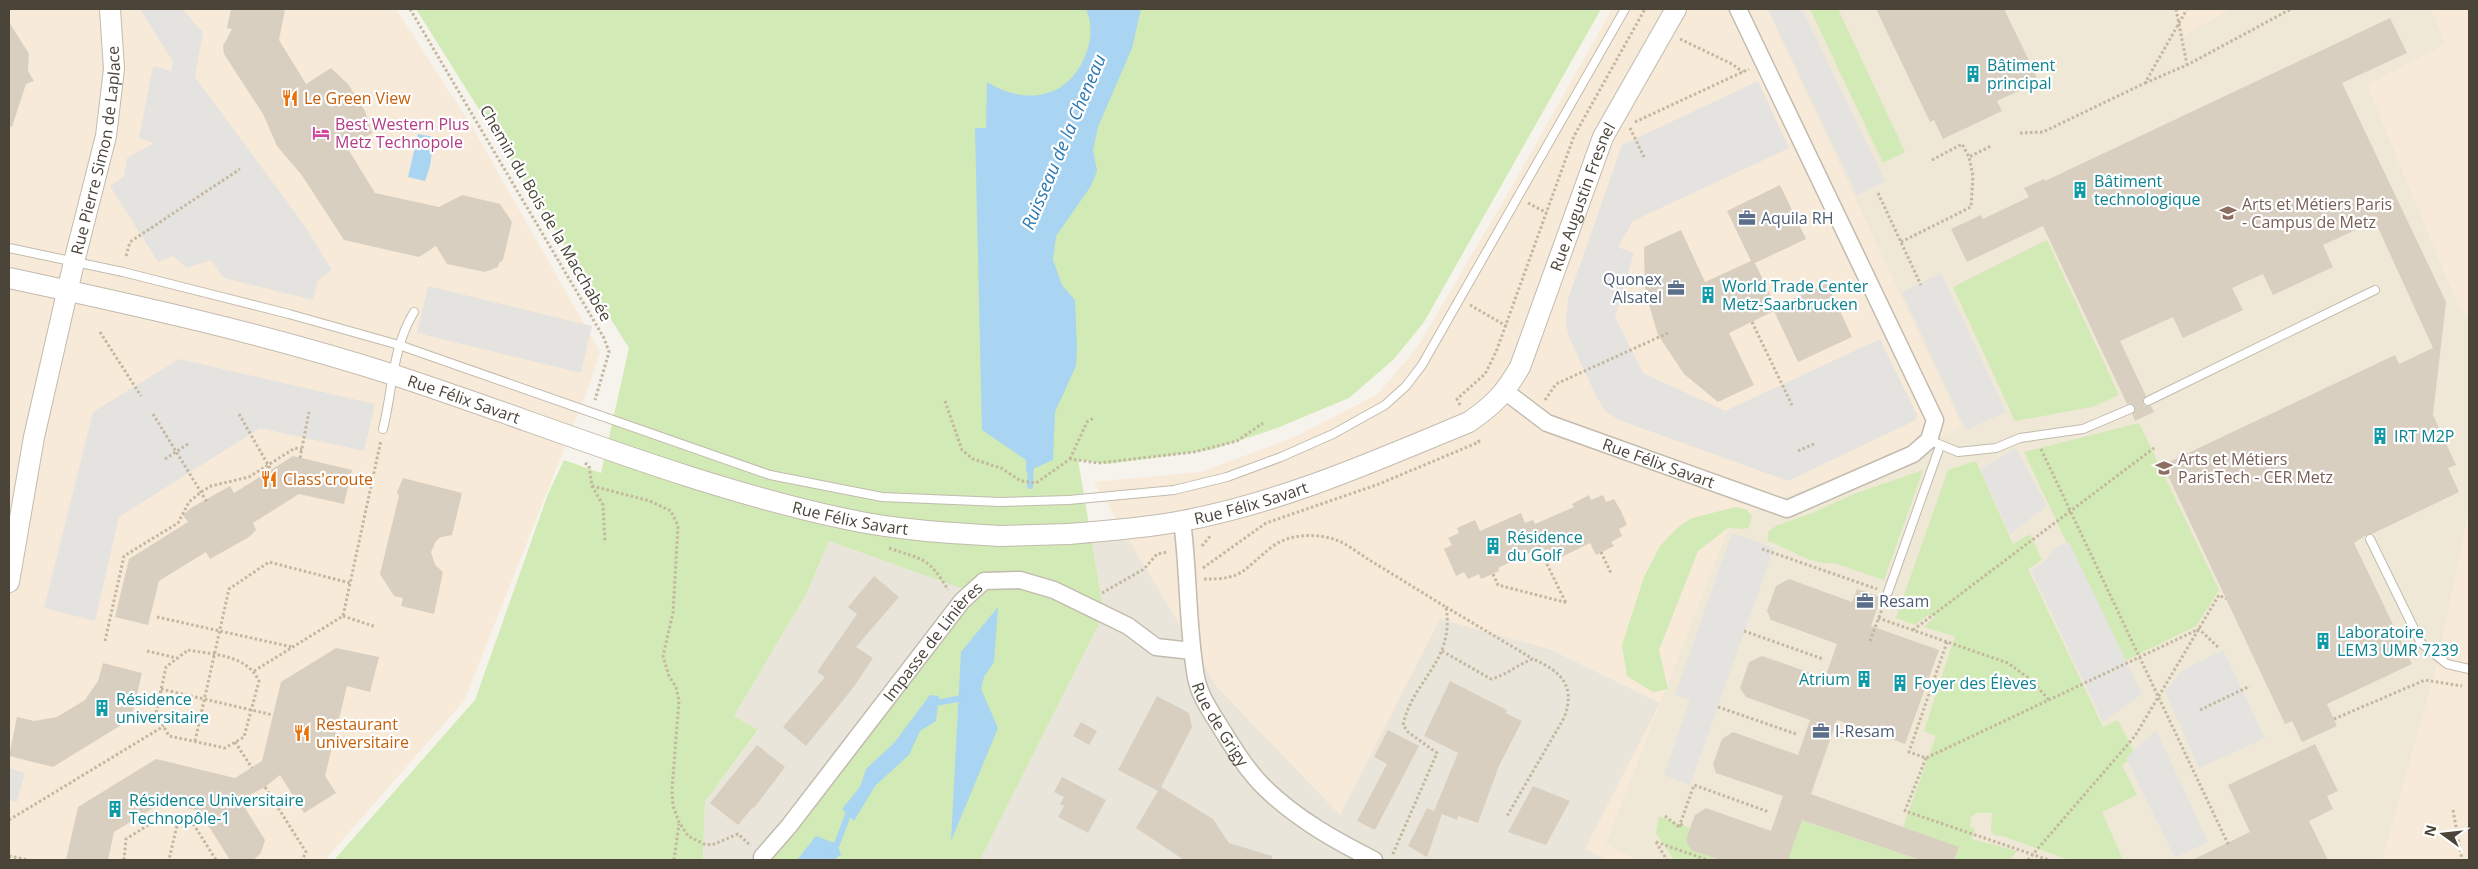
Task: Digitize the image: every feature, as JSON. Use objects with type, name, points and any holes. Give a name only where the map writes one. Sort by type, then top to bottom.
[{"type":"street","name":"Rue Pierre Simon de Laplace","points":[[9,582],[34,437],[74,262],[106,136],[111,108],[114,69],[110,9]]},
{"type":"street","name":"Rue Augustin Fresnel","points":[[1506,392],[1520,367],[1603,137],[1676,9]]},
{"type":"street","points":[[1738,9],[1935,420],[1934,443]]},
{"type":"street","name":"Rue Félix Savart","points":[[9,278],[186,316],[287,343],[394,375],[772,502],[884,526],[1000,536],[1069,534],[1182,521],[1259,502],[1332,479],[1469,422],[1488,409],[1506,392],[1547,423],[1787,509],[1934,443]]},
{"type":"street","name":"Rue de Grigy","points":[[1182,521],[1189,579],[1192,651],[1196,679],[1201,694],[1237,752],[1266,789],[1329,838],[1374,860]]},
{"type":"street","name":"Impasse de Linières","points":[[762,857],[789,826],[962,601],[984,581],[1020,580],[1054,590],[1128,626],[1156,647],[1192,651]]},
{"type":"lane","points":[[9,248],[289,314],[399,345],[770,474],[809,484],[882,497],[1000,502],[1069,500],[1174,490],[1236,473],[1333,434],[1385,404],[1406,386],[1422,365],[1625,9]]},
{"type":"lane","points":[[2148,401],[2375,290]]},
{"type":"lane","points":[[383,429],[394,375],[394,360],[414,312]]},
{"type":"lane","points":[[1888,592],[1934,443],[1958,452],[1996,448],[2020,438],[2083,429],[2130,409]]},
{"type":"lane","points":[[2370,539],[2422,643],[2447,664],[2469,669]]},
{"type":"path","name":"Chemin du Bois de la Macchabée","points":[[410,9],[604,338],[609,352],[591,413]]},
{"type":"path","points":[[1189,579],[1266,523],[1379,484],[1479,442],[1456,399],[1484,374],[1507,326],[1574,136],[1645,9]]},
{"type":"path","points":[[2176,9],[2187,65]]},
{"type":"path","points":[[2144,83],[2187,9]]},
{"type":"path","points":[[2020,133],[2043,132],[2144,83],[2187,65],[2291,9]]},
{"type":"path","points":[[1664,31],[1732,64],[1743,72]]},
{"type":"path","points":[[1644,157],[1629,125],[1765,63]]},
{"type":"path","points":[[1591,104],[1615,117]]},
{"type":"path","points":[[1901,242],[1971,207],[1974,176],[1969,157],[1962,144],[1932,160]]},
{"type":"path","points":[[1969,157],[1991,146]]},
{"type":"path","points":[[126,256],[130,242],[240,169]]},
{"type":"path","points":[[1878,193],[1921,285]]},
{"type":"path","points":[[1518,197],[1547,213]]},
{"type":"path","points":[[1459,299],[1507,326],[1532,335]]},
{"type":"path","points":[[1752,322],[1792,405]]},
{"type":"path","points":[[100,332],[141,396]]},
{"type":"path","points":[[1534,414],[1556,384],[1668,333]]},
{"type":"path","points":[[945,401],[962,450],[973,459],[1001,468],[1021,481],[1036,483],[1070,458],[1087,422],[1095,417]]},
{"type":"path","points":[[300,458],[309,412]]},
{"type":"path","points":[[153,414],[207,502]]},
{"type":"path","points":[[238,414],[272,470]]},
{"type":"path","points":[[1070,458],[1098,463],[1194,452],[1237,441],[1263,423]]},
{"type":"path","points":[[254,671],[343,616],[383,429]]},
{"type":"path","points":[[2034,436],[2229,846]]},
{"type":"path","points":[[165,459],[188,444]]},
{"type":"path","points":[[1798,451],[1814,444]]},
{"type":"path","points":[[105,641],[124,556],[178,523],[189,502],[200,492],[211,486],[249,478],[295,448],[302,450]]},
{"type":"path","points":[[1913,630],[2154,448]]},
{"type":"path","points":[[582,462],[588,466],[592,486],[603,505],[605,543]]},
{"type":"path","points":[[592,486],[650,501],[671,511],[678,526],[673,613],[663,656],[666,670],[676,687],[679,701],[672,789],[673,806],[679,822],[688,836],[704,844],[712,845],[738,834],[762,857]]},
{"type":"path","points":[[1189,579],[1221,580],[1237,576],[1274,546],[1292,538],[1312,535],[1338,541],[1544,664],[1562,679],[1569,690],[1570,702],[1564,718],[1507,816]]},
{"type":"path","points":[[885,546],[928,562],[936,570],[949,593],[962,601]]},
{"type":"path","points":[[1492,574],[1498,585],[1567,603],[1538,546]]},
{"type":"path","points":[[1081,603],[1120,584],[1144,568],[1157,554],[1186,549]]},
{"type":"path","points":[[1762,549],[1888,592],[1870,641]]},
{"type":"path","points":[[1601,552],[1611,573]]},
{"type":"path","points":[[195,742],[229,589],[269,562],[350,583]]},
{"type":"path","points":[[2028,860],[2135,736],[2219,595],[2226,599]]},
{"type":"path","points":[[1390,860],[1437,753],[1408,732],[1403,725],[1406,711],[1442,651],[1447,638],[1448,621],[1446,607]]},
{"type":"path","points":[[343,616],[376,627]]},
{"type":"path","points":[[157,617],[292,647]]},
{"type":"path","points":[[1878,618],[2008,663],[2031,680],[2050,701]]},
{"type":"path","points":[[2049,860],[1905,811],[1926,758],[2199,629]]},
{"type":"path","points":[[2199,629],[2219,648]]},
{"type":"path","points":[[1744,631],[1823,659]]},
{"type":"path","points":[[1926,758],[1909,752],[1947,642]]},
{"type":"path","points":[[188,650],[214,655],[242,661],[254,671],[259,681],[244,737],[225,748],[169,736],[156,713],[166,667],[188,650]]},
{"type":"path","points":[[147,651],[177,658]]},
{"type":"path","points":[[1442,651],[1491,679],[1505,675],[1523,662],[1533,659]]},
{"type":"path","points":[[2334,719],[2424,680],[2462,686]]},
{"type":"path","points":[[2200,710],[2250,686]]},
{"type":"path","points":[[161,689],[273,715]]},
{"type":"path","points":[[1718,706],[1796,734]]},
{"type":"path","points":[[9,820],[164,726]]},
{"type":"path","points":[[235,742],[252,768]]},
{"type":"path","points":[[1679,826],[1694,785],[1769,812]]},
{"type":"path","points":[[264,787],[306,852],[302,860]]},
{"type":"path","points":[[2453,810],[2462,860]]},
{"type":"path","points":[[1665,816],[1679,826]]},
{"type":"path","points":[[124,860],[126,840],[161,817],[194,825],[216,860]]},
{"type":"path","points":[[169,860],[178,821]]},
{"type":"path","points":[[674,860],[679,822]]},
{"type":"path","points":[[1679,826],[1683,823]]},
{"type":"path","points":[[1667,860],[1656,842],[1708,860]]},
{"type":"path","points":[[9,856],[28,860]]},
{"type":"shaded area","points":[[9,9],[396,9],[470,123],[600,352],[590,384],[464,701],[325,860],[9,860]]},
{"type":"shaded area","points":[[140,9],[182,9],[203,32],[195,77],[302,222],[332,270],[318,280],[313,300],[224,278],[211,260],[187,268],[173,256],[158,262],[110,186],[124,176],[127,158],[154,143],[139,138],[153,66],[171,71],[173,62]]},
{"type":"shaded area","name":"Arts et Métiers ParisTech - CER Metz","points":[[1612,9],[2469,9],[2469,860],[1607,860],[1585,849],[1660,703],[1552,650],[1440,619],[1340,815],[1217,687],[1094,482],[1201,472],[1295,437],[1378,394],[1418,346],[1514,183]]},
{"type":"shaded area","name":"Arts et Métiers ParisTech - CER Metz","points":[[1767,9],[2173,9],[2185,35],[2231,9],[2431,9],[2445,44],[2367,85],[2458,306],[2469,317],[2469,509],[2437,664],[2382,860],[1637,860],[1606,844],[1732,519],[1962,427]]},
{"type":"shaded area","points":[[1768,9],[1802,9],[1885,181],[1857,195]]},
{"type":"shaded area","points":[[1758,81],[1789,148],[1633,221],[1618,247],[1634,253],[1615,317],[1643,373],[1725,411],[1880,339],[1917,415],[1916,420],[1788,481],[1619,420],[1606,412],[1596,396],[1568,335],[1566,321],[1568,299],[1622,145]]},
{"type":"shaded area","points":[[1941,273],[2006,412],[1966,430],[1902,292]]},
{"type":"shaded area","points":[[428,286],[592,326],[581,373],[417,333]]},
{"type":"shaded area","points":[[179,359],[375,404],[364,451],[260,428],[119,517],[95,621],[44,608],[93,412]]},
{"type":"shaded area","points":[[2016,448],[2047,506],[2010,534],[1980,469]]},
{"type":"shaded area","points":[[1266,523],[1552,650],[1661,703],[1586,849],[1607,860],[980,860],[1104,614],[1091,537],[1164,544]]},
{"type":"shaded area","points":[[1732,533],[1774,548],[1690,785],[1664,775],[1690,700],[1675,695]]},
{"type":"shaded area","points":[[829,541],[964,589],[787,822],[754,860],[706,860],[703,858],[705,802],[758,731],[734,716],[807,593]]},
{"type":"shaded area","points":[[2069,542],[2142,694],[2103,722],[2031,570],[2043,563],[2055,548]]},
{"type":"shaded area","points":[[2223,650],[2265,738],[2199,768],[2165,691],[2181,671]]},
{"type":"shaded area","points":[[2156,730],[2208,842],[2175,858],[2126,758]]},
{"type":"shaded area","points":[[9,768],[25,773],[17,802],[9,800]]},
{"type":"green space","points":[[416,9],[1601,9],[1424,322],[1394,359],[1349,398],[1277,428],[1210,450],[1108,464],[1078,460],[1104,614],[980,860],[754,860],[787,822],[963,589],[829,541],[807,593],[734,716],[758,730],[705,802],[703,858],[706,860],[334,860],[475,700],[548,494],[564,460],[601,473],[629,348]]},
{"type":"green space","points":[[1810,9],[1838,9],[1905,152],[1883,163]]},
{"type":"green space","points":[[2047,240],[2119,395],[2092,407],[2015,421],[1953,287]]},
{"type":"green space","points":[[2139,423],[2219,590],[2196,626],[2123,662],[2024,452]]},
{"type":"green space","points":[[1976,461],[2013,544],[2030,534],[2042,560],[2028,569],[2103,727],[2118,720],[2136,756],[2122,765],[2137,795],[2102,812],[2123,860],[2069,860],[2000,835],[1997,836],[1991,832],[1992,813],[1976,813],[1971,817],[1970,827],[1975,828],[1972,839],[2017,851],[2009,860],[1954,860],[1959,847],[1903,827],[1936,736],[1924,731],[1955,636],[1923,627],[1936,617],[1928,615],[1915,625],[1896,618],[1948,470]]},
{"type":"green space","points":[[1923,470],[1884,580],[1834,563],[1808,559],[1768,541],[1768,532],[1776,526],[1812,513],[1854,494]]},
{"type":"green space","points":[[1736,507],[1747,510],[1752,517],[1749,527],[1744,529],[1728,528],[1698,551],[1659,650],[1668,689],[1653,692],[1627,676],[1622,645],[1644,577],[1660,546],[1678,527],[1692,518]]},
{"type":"green space","points":[[1659,816],[1690,828],[1686,840],[1691,844],[1689,849],[1720,860],[1674,860],[1656,833]]},
{"type":"green space","points":[[1802,820],[1919,860],[1788,860]]},
{"type":"water","points":[[1086,9],[1141,9],[1132,48],[1098,127],[1093,150],[1097,171],[1091,186],[1056,236],[1053,260],[1062,285],[1075,300],[1076,366],[1055,412],[1053,460],[1026,472],[1026,460],[982,430],[975,128],[986,128],[987,82],[1002,90],[1032,96],[1046,94],[1059,88],[1070,79],[1080,67],[1089,46],[1090,24]]},
{"type":"water","points":[[418,134],[434,137],[430,166],[425,181],[408,177]]},
{"type":"water","points":[[998,607],[994,662],[984,677],[981,689],[998,728],[951,841],[961,652]]},
{"type":"water","points":[[930,695],[939,696],[936,721],[920,731],[909,755],[875,786],[854,821],[842,809],[860,787],[866,769],[894,743]]},
{"type":"water","points":[[816,836],[837,844],[841,855],[833,860],[797,860]]},
{"type":"building","name":"Best Western Plus Metz Technopole","points":[[231,9],[285,9],[279,40],[306,84],[331,68],[348,84],[365,111],[372,133],[348,149],[375,193],[439,207],[462,195],[500,204],[512,222],[503,260],[499,263],[498,267],[485,272],[447,264],[436,246],[419,257],[344,240],[301,174],[277,146],[263,114],[224,54],[223,46],[232,29],[227,28]]},
{"type":"building","name":"Bâtiment principal","points":[[1876,9],[2004,9],[2037,77],[2021,85],[2023,89],[1997,101],[2002,111],[1943,139],[1934,120],[1930,122]]},
{"type":"building","points":[[2390,18],[2407,53],[2342,83],[2446,302],[2433,415],[2456,465],[2448,468],[2459,492],[2372,534],[2368,534],[2354,543],[2412,664],[2327,704],[2337,726],[2302,742],[2292,721],[2285,724],[2163,465],[2395,355],[2399,364],[2433,348],[2375,221],[2323,245],[2333,267],[2273,295],[2263,274],[2232,288],[2243,310],[2183,338],[2173,317],[2120,341],[2146,396],[2143,403],[2145,406],[2151,406],[2154,412],[2135,421],[2132,414],[2135,406],[2127,404],[2043,226],[1967,262],[1951,229],[1981,215],[1983,219],[2029,197],[2024,188],[2044,179],[2045,181]]},
{"type":"building","points":[[9,22],[29,54],[28,71],[34,81],[26,84],[12,127],[9,126]]},
{"type":"building","name":"World Trade Center Metz-Saarbrucken","points":[[1780,185],[1806,239],[1755,263],[1776,307],[1827,283],[1852,337],[1798,362],[1774,311],[1729,333],[1754,385],[1718,402],[1684,374],[1658,335],[1645,291],[1644,247],[1681,230],[1705,282],[1751,261],[1727,211]]},
{"type":"building","points":[[293,456],[352,470],[344,504],[299,494],[253,523],[256,530],[249,537],[210,559],[206,552],[159,581],[148,625],[115,617],[129,559],[188,522],[183,515],[191,508],[230,486],[234,493]]},
{"type":"building","points":[[403,478],[462,493],[452,535],[441,537],[436,541],[431,552],[435,565],[443,572],[434,614],[401,606],[403,598],[394,596],[380,574],[399,496],[397,492]]},
{"type":"building","points":[[1589,495],[1591,500],[1603,495],[1606,502],[1614,499],[1621,511],[1627,525],[1619,529],[1622,536],[1611,542],[1614,546],[1596,555],[1590,543],[1551,562],[1543,547],[1498,568],[1499,571],[1481,579],[1479,574],[1468,579],[1464,572],[1456,576],[1444,549],[1452,545],[1448,538],[1459,533],[1457,528],[1475,520],[1480,531],[1521,513],[1525,523],[1533,520],[1535,524],[1574,507],[1572,504]]},
{"type":"building","points":[[874,576],[899,597],[856,647],[873,658],[853,688],[806,746],[783,727],[825,677],[817,672],[857,614],[848,607]]},
{"type":"building","points":[[1789,579],[1852,602],[1857,589],[1881,597],[1871,626],[1939,650],[1905,744],[1837,720],[1811,794],[1959,847],[1954,860],[1920,860],[1802,820],[1788,860],[1720,860],[1691,850],[1686,840],[1690,828],[1695,815],[1706,808],[1771,831],[1783,796],[1716,773],[1713,764],[1722,739],[1733,732],[1798,755],[1810,720],[1746,697],[1740,688],[1749,662],[1762,656],[1825,678],[1837,644],[1771,620],[1767,611],[1776,586]]},
{"type":"building","points":[[336,648],[379,657],[370,692],[347,686],[325,776],[336,793],[304,813],[280,775],[265,787],[240,800],[265,840],[261,853],[253,860],[230,860],[199,811],[163,802],[114,832],[108,860],[66,860],[78,807],[156,759],[235,778],[262,761],[281,682]]},
{"type":"building","name":"Résidence universitaire","points":[[103,663],[142,673],[131,719],[53,767],[9,756],[17,717],[34,721],[57,717],[85,700],[98,681]]},
{"type":"building","points":[[1450,681],[1507,710],[1506,713],[1522,721],[1499,766],[1478,823],[1458,816],[1457,820],[1442,814],[1427,857],[1408,846],[1427,808],[1434,811],[1458,753],[1424,736]]},
{"type":"building","points":[[1157,696],[1189,713],[1192,727],[1161,787],[1213,819],[1229,843],[1272,856],[1272,860],[1184,860],[1136,828],[1158,791],[1118,770]]},
{"type":"building","points":[[1081,722],[1097,731],[1089,745],[1073,736]]},
{"type":"building","points":[[1388,730],[1419,746],[1375,830],[1357,821],[1387,764],[1374,757]]},
{"type":"building","points":[[2315,744],[2338,791],[2327,796],[2333,809],[2309,821],[2328,860],[2192,860],[2250,832],[2228,785]]},
{"type":"building","points":[[757,745],[785,767],[754,808],[738,825],[710,803]]},
{"type":"building","points":[[1062,777],[1106,800],[1088,833],[1058,817],[1064,806],[1060,804],[1064,797],[1054,792]]},
{"type":"building","points":[[1533,786],[1570,801],[1546,845],[1508,832]]},
{"type":"waterway","name":"Ruisseau de la Cheneau","points":[[1030,486],[1031,463]]},
{"type":"waterway","name":"Ruisseau de la Cheneau","points":[[933,707],[936,703],[962,698],[964,695]]},
{"type":"waterway","name":"Ruisseau de la Cheneau","points":[[830,847],[837,844],[851,807]]},
{"type":"place","name":"Bâtiment principal","points":[[1973,74]]},
{"type":"place","name":"Le Green View","points":[[290,98]]},
{"type":"place","name":"Best Western Plus Metz Technopole","points":[[321,133]]},
{"type":"place","name":"Bâtiment technologique","points":[[2080,190]]},
{"type":"place","name":"Arts et Métiers Paris - Campus de Metz","points":[[2228,213]]},
{"type":"place","name":"Aquila RH","points":[[1747,218]]},
{"type":"place","name":"Quonex Alsatel","points":[[1676,288]]},
{"type":"place","name":"World Trade Center Metz-Saarbrucken","points":[[1708,295]]},
{"type":"place","name":"IRT M2P","points":[[2380,436]]},
{"type":"place","name":"Arts et Métiers ParisTech - CER Metz","points":[[2164,468]]},
{"type":"place","name":"Class'croute","points":[[269,479]]},
{"type":"place","name":"Résidence du Golf","points":[[1493,546]]},
{"type":"place","name":"Resam","points":[[1865,601]]},
{"type":"place","name":"Laboratoire LEM3 UMR 7239","points":[[2323,641]]},
{"type":"place","name":"Atrium","points":[[1864,679]]},
{"type":"place","name":"Foyer des Élèves","points":[[1900,683]]},
{"type":"place","name":"Résidence universitaire","points":[[102,708]]},
{"type":"place","name":"I-Resam","points":[[1821,731]]},
{"type":"place","name":"Restaurant universitaire","points":[[302,733]]},
{"type":"place","name":"Résidence Universitaire Technopôle-1","points":[[115,809]]}]
